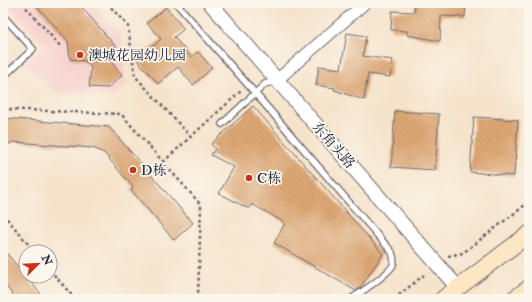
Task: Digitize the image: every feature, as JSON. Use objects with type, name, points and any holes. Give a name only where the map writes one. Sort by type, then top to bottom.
[{"type":"main road","points":[[442,299],[529,234]]},
{"type":"main road","points":[[514,299],[529,288]]},
{"type":"street","name":"东角头路","points":[[210,3],[458,288]]},
{"type":"street","points":[[277,80],[365,3]]},
{"type":"lane","points":[[176,3],[248,84],[392,252],[394,263],[391,268],[362,292],[351,299]]},
{"type":"lane","points":[[3,16],[33,49],[3,77]]},
{"type":"lane","points":[[222,124],[265,84],[277,80]]},
{"type":"path","points":[[22,3],[62,48]]},
{"type":"path","points":[[107,3],[128,26],[135,76],[191,137]]},
{"type":"path","points":[[163,162],[248,84]]},
{"type":"path","points":[[3,109],[121,114],[201,206],[198,297],[196,299]]},
{"type":"path","points":[[448,256],[463,253],[529,202]]},
{"type":"path","points":[[3,214],[28,244]]},
{"type":"path","points":[[394,299],[424,275]]},
{"type":"path","points":[[58,279],[75,299]]},
{"type":"shaded area","name":"澳城花园幼儿园","points":[[7,3],[92,3],[121,37],[126,85],[112,97],[57,93],[27,63],[45,46]]},
{"type":"building","points":[[34,3],[78,3],[119,50],[109,59],[122,75],[108,88],[89,87],[91,67],[85,61],[70,59],[68,41]]},
{"type":"building","points":[[415,3],[466,3],[465,17],[441,16],[440,41],[407,35],[407,31],[391,30],[392,11],[414,12]]},
{"type":"building","points":[[166,7],[184,29],[174,37],[191,57],[198,52],[212,68],[193,85],[178,67],[158,84],[137,60],[161,39],[147,23]]},
{"type":"building","points":[[347,33],[366,36],[363,56],[393,60],[390,77],[368,74],[364,100],[334,90],[335,88],[316,85],[319,66],[341,69]]},
{"type":"building","points":[[253,106],[383,254],[360,288],[356,291],[274,243],[285,223],[252,204],[249,209],[219,193],[234,167],[211,155],[215,149],[211,144]]},
{"type":"building","points":[[395,111],[439,114],[435,170],[391,167]]},
{"type":"building","points":[[474,117],[518,120],[514,176],[470,172]]},
{"type":"building","name":"D栋","points":[[3,118],[109,127],[193,223],[174,240],[131,190],[133,187],[104,153],[93,148],[14,142],[3,146]]},
{"type":"building","points":[[3,249],[18,267],[18,284],[32,284],[45,299],[17,299],[3,283]]},
{"type":"place","name":"澳城花园幼儿园","points":[[80,55]]},
{"type":"place","name":"D栋","points":[[133,170]]},
{"type":"place","name":"C栋","points":[[249,178]]}]
